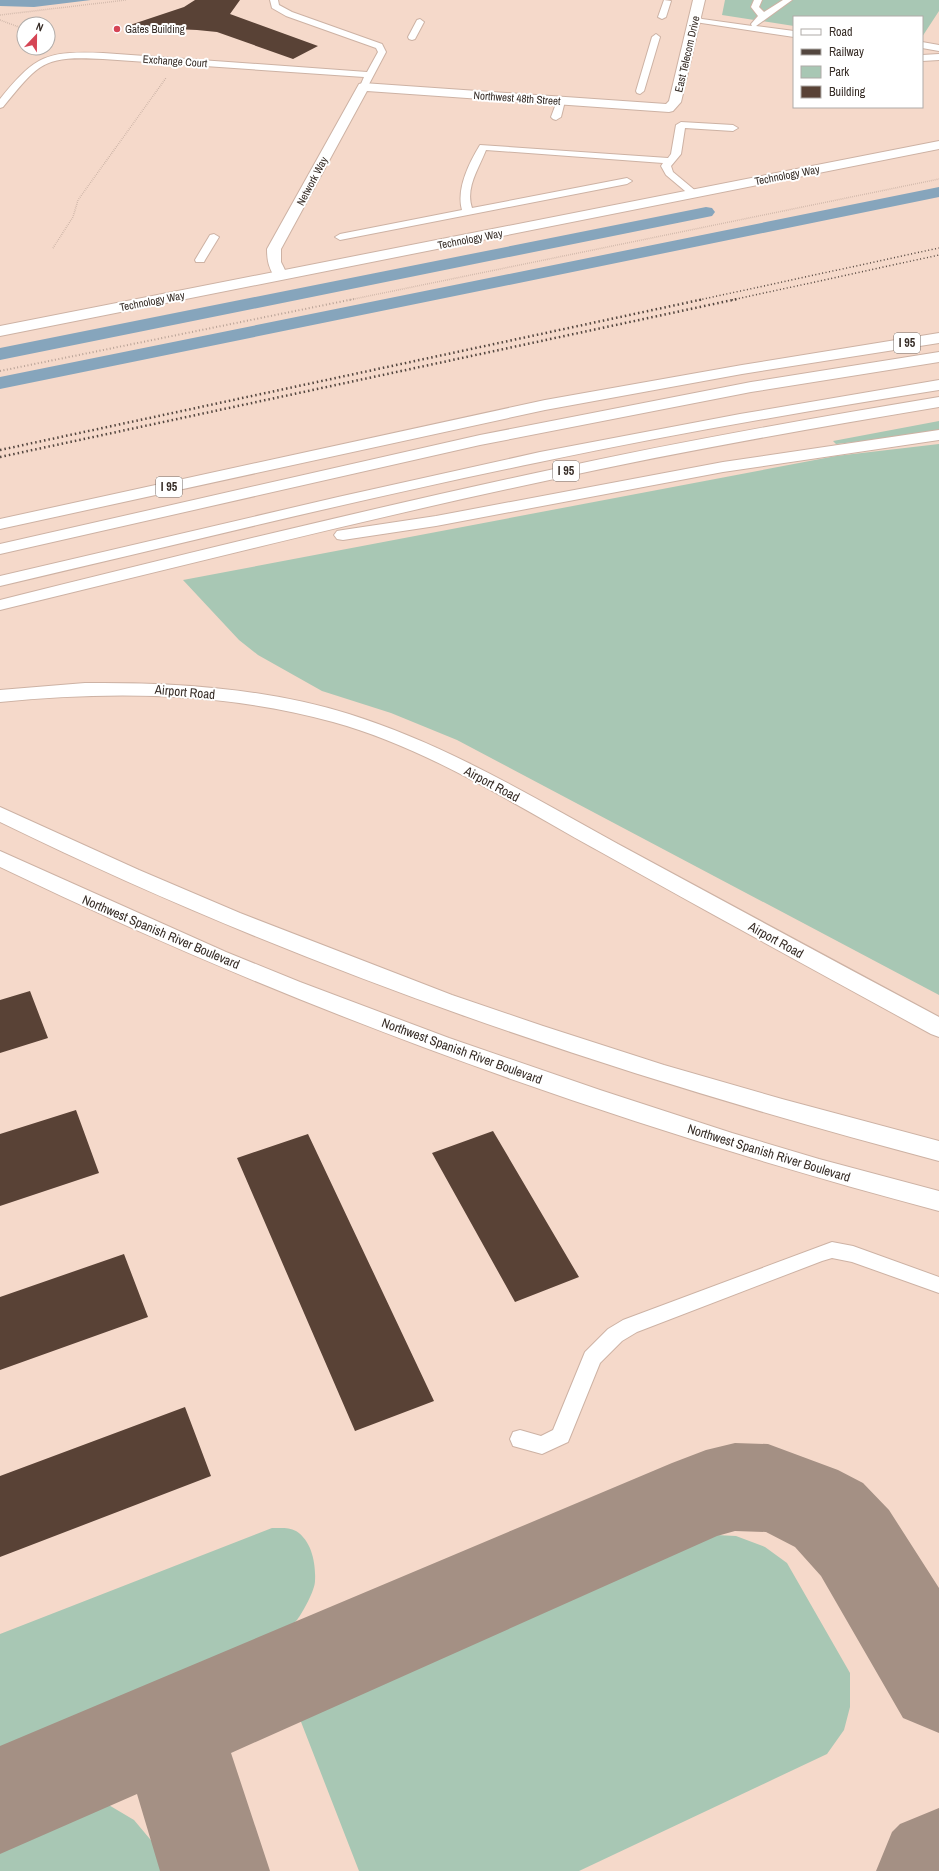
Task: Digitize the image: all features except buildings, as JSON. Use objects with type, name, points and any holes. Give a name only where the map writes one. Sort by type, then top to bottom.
[{"type":"main road","name":"East Telecom Drive","points":[[671,107],[675,102],[699,0]]},
{"type":"main road","name":"Northwest 48th Street","points":[[363,87],[662,108],[671,107]]},
{"type":"main road","name":"Network Way","points":[[281,276],[274,262],[274,249],[363,87]]},
{"type":"main road","name":"Technology Way","points":[[0,331],[939,145]]},
{"type":"main road","name":"I 95","points":[[0,524],[406,434],[554,403],[759,366],[939,338]]},
{"type":"main road","points":[[0,549],[480,440],[751,387],[939,357]]},
{"type":"main road","points":[[0,581],[381,492],[542,457],[682,429],[939,385]]},
{"type":"main road","name":"I 95","points":[[0,605],[416,504],[558,472],[768,431],[939,402]]},
{"type":"main road","points":[[197,558],[436,521],[723,467],[939,435]]},
{"type":"main road","name":"Airport Road","points":[[0,696],[82,689],[140,688],[238,697],[291,706],[342,719],[406,742],[471,772],[788,947],[939,1028]]},
{"type":"main road","points":[[0,814],[170,892],[338,961],[428,994],[622,1062],[702,1086],[939,1151]]},
{"type":"main road","name":"Northwest Spanish River Boulevard","points":[[0,858],[117,914],[199,949],[375,1020],[472,1056],[779,1157],[939,1201]]},
{"type":"lane","points":[[274,0],[275,6],[289,14],[379,46],[382,52],[363,87]]},
{"type":"lane","points":[[758,0],[755,7],[762,15]]},
{"type":"lane","points":[[756,24],[762,15],[772,11],[788,0]]},
{"type":"lane","points":[[662,17],[667,1]]},
{"type":"lane","points":[[695,18],[756,24],[793,30]]},
{"type":"lane","points":[[695,18],[793,34]]},
{"type":"lane","points":[[412,38],[420,22]]},
{"type":"lane","points":[[931,46],[936,36]]},
{"type":"lane","points":[[640,91],[656,37]]},
{"type":"lane","name":"Exchange Court","points":[[0,105],[36,65],[50,59],[91,55],[370,75]]},
{"type":"lane","points":[[923,58],[939,57]]},
{"type":"lane","points":[[556,117],[561,101]]},
{"type":"lane","points":[[694,194],[669,173],[666,166],[676,154],[681,125],[733,128]]},
{"type":"lane","points":[[468,212],[464,202],[464,193],[483,147],[669,161]]},
{"type":"lane","points":[[340,237],[627,180]]},
{"type":"lane","points":[[200,260],[214,237]]},
{"type":"lane","points":[[520,1439],[542,1445],[561,1436],[592,1358],[615,1334],[630,1326],[819,1254],[832,1250],[853,1254],[939,1285]]},
{"type":"path","points":[[0,15],[126,0]]},
{"type":"path","points":[[0,20],[16,26]]},
{"type":"path","points":[[53,248],[73,217],[78,200],[179,61]]},
{"type":"path","points":[[0,371],[939,179]]},
{"type":"green space","points":[[725,0],[939,0],[939,11],[923,35],[923,16],[793,16],[793,26],[722,15]]},
{"type":"green space","points":[[939,421],[939,433],[836,444],[833,441]]},
{"type":"green space","points":[[939,444],[939,995],[457,740],[391,713],[322,691],[258,655],[239,640],[183,580],[836,456]]},
{"type":"green space","points":[[272,1528],[287,1528],[296,1531],[306,1541],[314,1560],[315,1581],[313,1590],[297,1620],[290,1626],[268,1643],[0,1754],[0,1634]]},
{"type":"green space","points":[[699,1536],[736,1536],[765,1547],[787,1563],[850,1673],[850,1707],[844,1730],[827,1754],[579,1871],[359,1871],[296,1709]]},
{"type":"green space","points":[[71,1803],[107,1804],[134,1820],[160,1851],[167,1871],[0,1871],[0,1834]]},
{"type":"water","points":[[0,0],[91,0],[34,7],[0,6]]},
{"type":"waterway","points":[[0,383],[939,192]]},
{"type":"waterway","points":[[0,354],[706,212]]},
{"type":"taxiway","points":[[0,1800],[706,1494],[735,1487],[768,1488],[804,1502],[829,1515],[855,1543],[939,1682]]},
{"type":"taxiway","points":[[170,1727],[215,1871]]},
{"type":"taxiway","points":[[931,1871],[939,1863]]},
{"type":"railway","points":[[699,300],[939,248]]},
{"type":"railway","points":[[732,300],[939,255]]},
{"type":"railway","points":[[0,450],[704,299]]},
{"type":"railway","points":[[0,457],[737,299]]},
{"type":"place","name":"Gates Building","points":[[117,29]]}]
